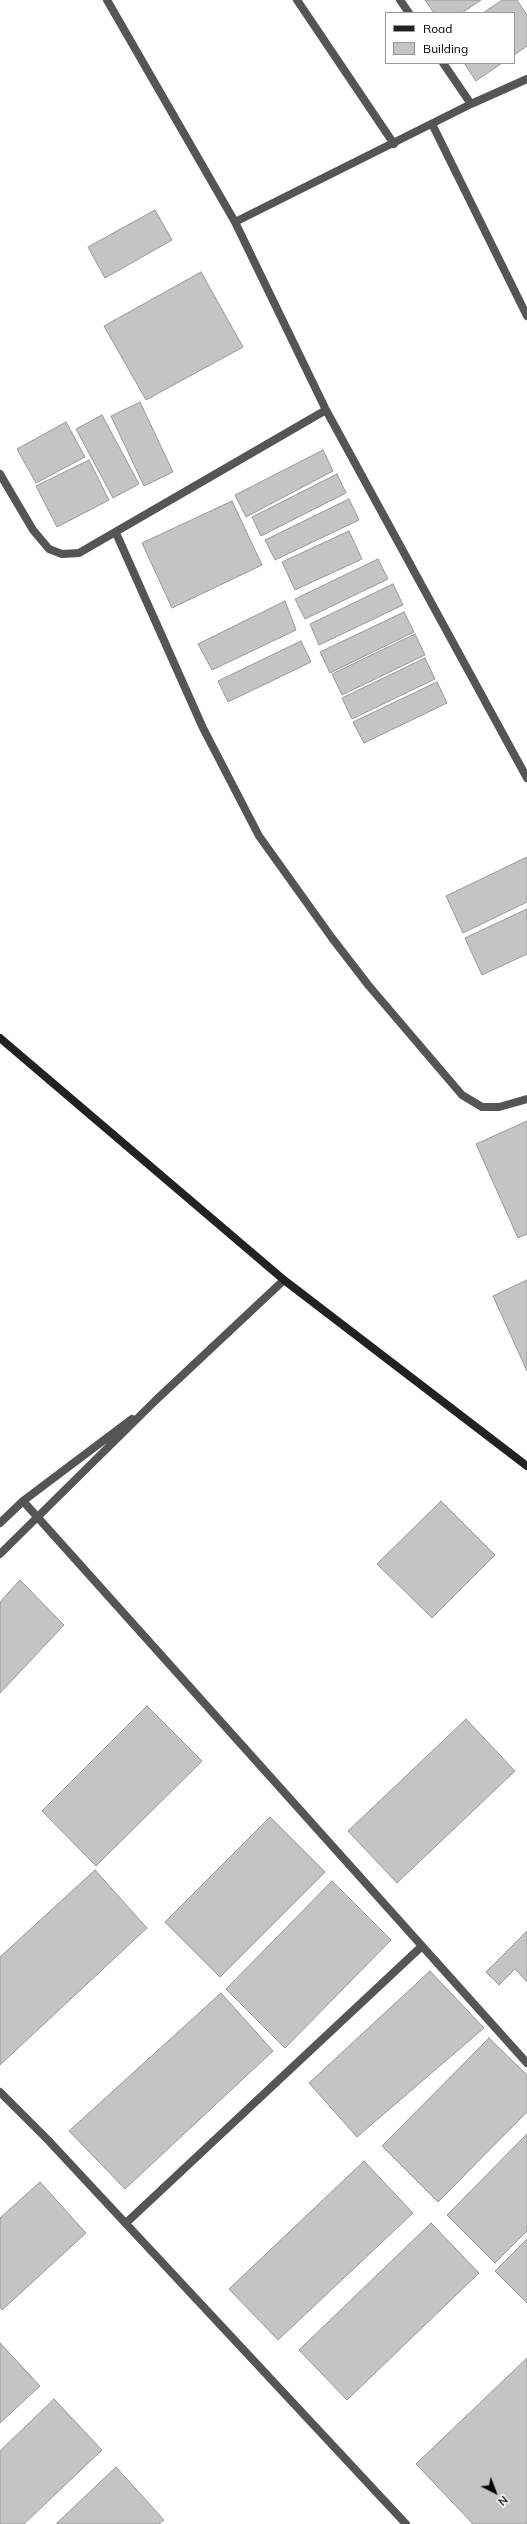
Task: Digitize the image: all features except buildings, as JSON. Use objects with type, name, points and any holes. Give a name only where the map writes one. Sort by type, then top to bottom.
[{"type":"street","points":[[107,0],[235,222],[326,410],[527,778]]},
{"type":"street","points":[[297,0],[394,144]]},
{"type":"street","points":[[400,0],[408,12]]},
{"type":"street","points":[[444,64],[471,104]]},
{"type":"street","points":[[235,222],[394,144],[471,104],[527,79]]},
{"type":"street","points":[[432,124],[527,316]]},
{"type":"street","points":[[0,474],[33,530],[49,549],[62,554],[79,552],[116,533],[326,410]]},
{"type":"street","points":[[116,533],[203,728],[259,836],[332,938],[369,986],[462,1095],[482,1107],[499,1107],[527,1099]]},
{"type":"street","points":[[0,1038],[284,1280],[527,1466]]},
{"type":"street","points":[[0,1554],[39,1518],[156,1400],[284,1280]]},
{"type":"street","points":[[0,1522],[23,1501],[156,1400]]},
{"type":"street","points":[[23,1501],[527,2063]]},
{"type":"street","points":[[126,2223],[422,1946]]},
{"type":"street","points":[[0,2092],[126,2223],[406,2524]]}]
